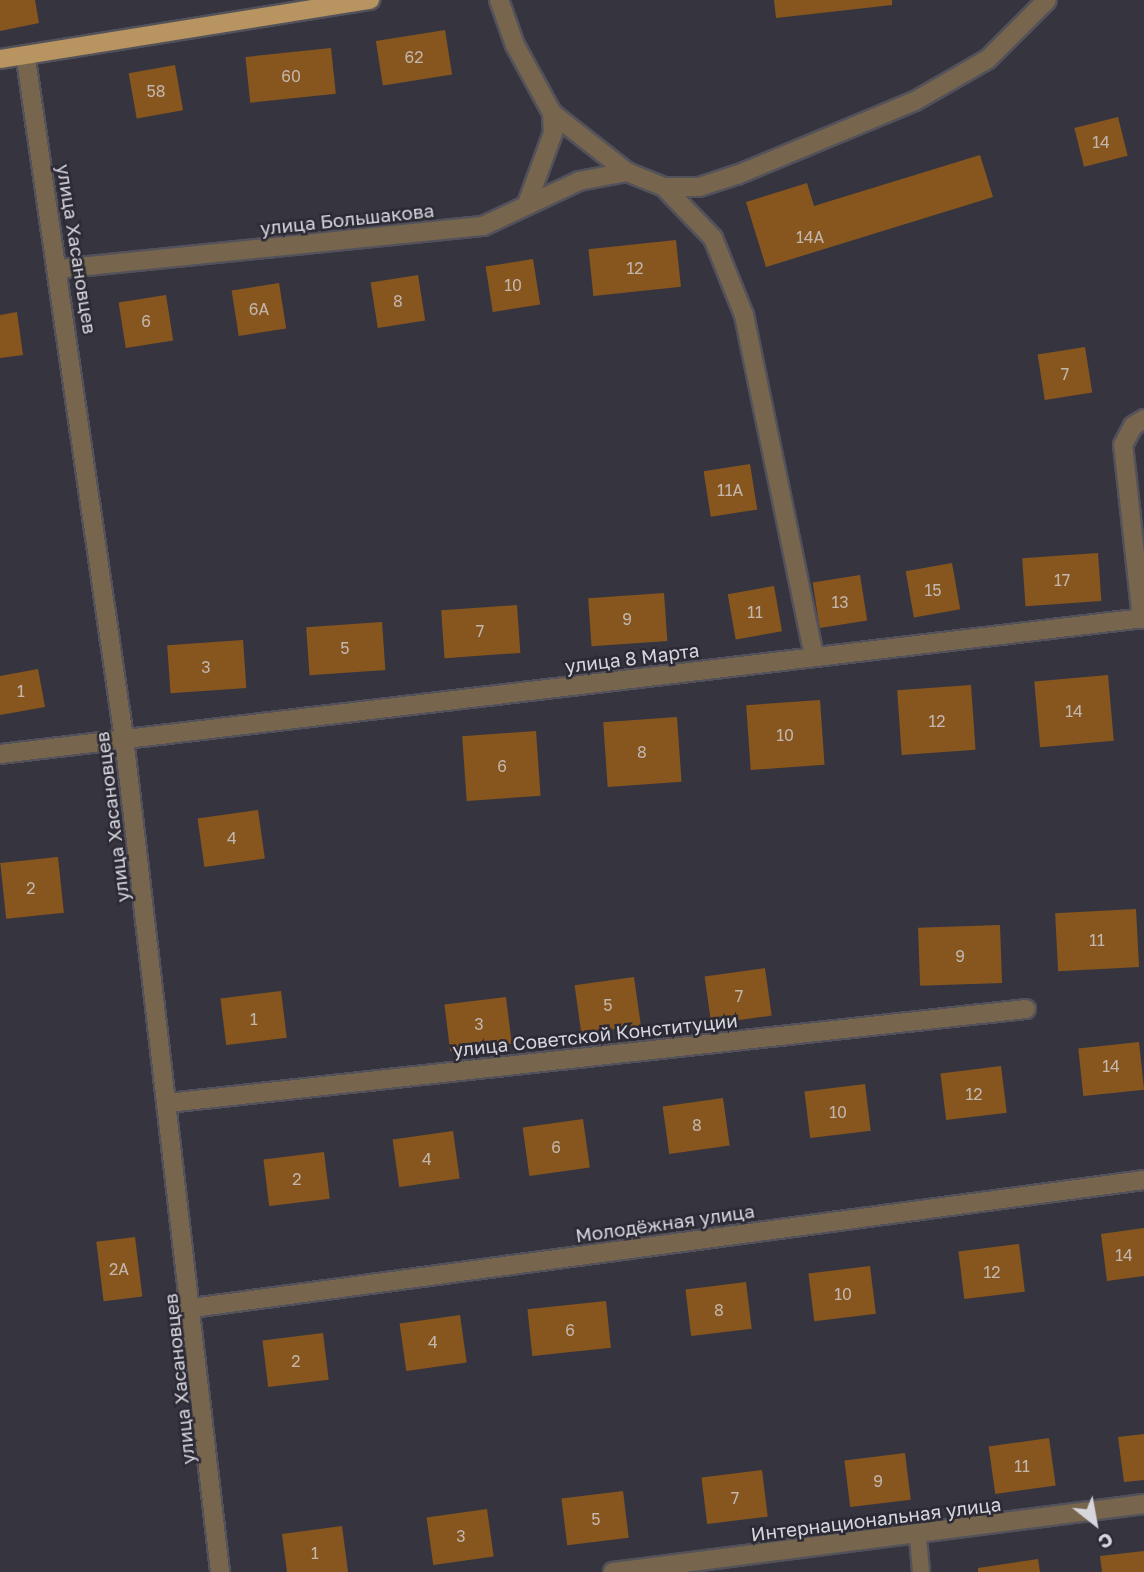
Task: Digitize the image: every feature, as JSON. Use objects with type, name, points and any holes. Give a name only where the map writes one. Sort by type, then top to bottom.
[{"type":"main road","points":[[0,59],[26,59],[370,0]]},
{"type":"street","points":[[499,0],[515,45],[552,113],[627,172],[664,187],[699,187],[737,176],[915,101],[988,59],[1047,0]]},
{"type":"street","name":"улица Хасановцев","points":[[26,59],[59,269],[124,738],[192,1308],[220,1572]]},
{"type":"street","points":[[528,201],[553,133],[552,113]]},
{"type":"street","name":"улица Большакова","points":[[59,269],[483,226],[528,201],[579,181],[627,172]]},
{"type":"street","points":[[664,187],[713,238],[744,316],[814,657]]},
{"type":"street","points":[[1143,619],[1123,445],[1133,426],[1144,419]]},
{"type":"street","name":"улица 8 Марта","points":[[0,754],[1143,619]]},
{"type":"street","name":"улица Советской Конституции","points":[[168,1103],[1026,1009]]},
{"type":"street","name":"Молодёжная улица","points":[[192,1308],[1144,1180]]},
{"type":"street","name":"Интернациональная улица","points":[[613,1572],[918,1537],[1144,1504]]},
{"type":"lane","points":[[918,1537],[921,1572]]},
{"type":"building","points":[[0,0],[35,0],[39,23],[0,31]]},
{"type":"building","points":[[774,0],[892,0],[892,5],[776,18]]},
{"type":"building","points":[[445,30],[452,74],[383,85],[376,41]]},
{"type":"building","points":[[331,48],[336,94],[250,103],[245,57]]},
{"type":"building","points":[[175,65],[183,110],[137,118],[129,73]]},
{"type":"building","points":[[1118,117],[1128,156],[1084,167],[1074,128]]},
{"type":"building","points":[[980,155],[993,197],[766,267],[746,202],[807,183],[814,206]]},
{"type":"building","points":[[676,240],[681,287],[593,296],[588,249]]},
{"type":"building","points":[[533,259],[540,304],[493,312],[486,267]]},
{"type":"building","points":[[418,275],[425,320],[378,328],[371,283]]},
{"type":"building","points":[[279,283],[286,328],[239,336],[232,291]]},
{"type":"building","points":[[166,295],[173,340],[126,348],[119,303]]},
{"type":"building","points":[[17,312],[23,355],[0,358],[0,315]]},
{"type":"building","points":[[1085,347],[1092,392],[1045,400],[1038,355]]},
{"type":"building","points":[[750,464],[757,509],[711,517],[704,471]]},
{"type":"building","points":[[1098,553],[1101,601],[1026,606],[1022,558]]},
{"type":"building","points":[[952,563],[960,609],[914,617],[906,571]]},
{"type":"building","points":[[860,575],[867,620],[820,628],[813,583]]},
{"type":"building","points":[[774,586],[782,631],[736,639],[728,594]]},
{"type":"building","points":[[664,593],[667,641],[592,646],[588,598]]},
{"type":"building","points":[[517,605],[520,653],[445,658],[441,610]]},
{"type":"building","points":[[382,622],[385,670],[310,675],[306,627]]},
{"type":"building","points":[[243,640],[246,688],[171,693],[167,645]]},
{"type":"building","points":[[38,669],[45,707],[0,715],[0,676]]},
{"type":"building","points":[[1108,675],[1114,741],[1040,747],[1034,681]]},
{"type":"building","points":[[971,685],[976,750],[902,755],[897,690]]},
{"type":"building","points":[[820,700],[825,765],[751,770],[746,705]]},
{"type":"building","points":[[677,717],[682,782],[608,787],[603,722]]},
{"type":"building","points":[[536,731],[541,796],[467,801],[462,736]]},
{"type":"building","points":[[258,810],[265,859],[204,867],[198,818]]},
{"type":"building","points":[[58,857],[64,913],[6,919],[0,863]]},
{"type":"building","points":[[1136,909],[1139,967],[1058,971],[1055,913]]},
{"type":"building","points":[[1000,925],[1002,983],[920,986],[918,928]]},
{"type":"building","points":[[765,968],[772,1016],[711,1024],[705,976]]},
{"type":"building","points":[[634,977],[641,1026],[581,1034],[575,985]]},
{"type":"building","points":[[281,991],[287,1038],[226,1045],[220,998]]},
{"type":"building","points":[[506,997],[512,1044],[450,1051],[444,1005]]},
{"type":"building","points":[[1139,1042],[1144,1090],[1083,1096],[1078,1048]]},
{"type":"building","points":[[1001,1066],[1007,1113],[946,1120],[940,1073]]},
{"type":"building","points":[[865,1084],[871,1131],[810,1138],[804,1091]]},
{"type":"building","points":[[723,1098],[730,1146],[669,1154],[663,1106]]},
{"type":"building","points":[[583,1119],[590,1168],[529,1176],[523,1127]]},
{"type":"building","points":[[453,1131],[460,1179],[399,1187],[393,1139]]},
{"type":"building","points":[[324,1152],[330,1199],[269,1206],[263,1159]]},
{"type":"building","points":[[1144,1228],[1144,1276],[1107,1281],[1101,1234]]},
{"type":"building","points":[[135,1237],[142,1297],[104,1301],[96,1242]]},
{"type":"building","points":[[1019,1244],[1025,1292],[964,1299],[958,1251]]},
{"type":"building","points":[[870,1266],[876,1314],[814,1321],[808,1274]]},
{"type":"building","points":[[746,1282],[752,1329],[691,1336],[685,1289]]},
{"type":"building","points":[[606,1301],[611,1348],[532,1356],[527,1309]]},
{"type":"building","points":[[460,1315],[467,1363],[406,1371],[400,1323]]},
{"type":"building","points":[[323,1333],[329,1380],[268,1387],[262,1340]]},
{"type":"building","points":[[1144,1434],[1144,1480],[1124,1482],[1118,1437]]},
{"type":"building","points":[[1049,1438],[1056,1486],[995,1494],[989,1446]]},
{"type":"building","points":[[905,1453],[911,1500],[850,1507],[844,1460]]},
{"type":"building","points":[[762,1470],[768,1517],[707,1524],[701,1477]]},
{"type":"building","points":[[623,1491],[629,1538],[567,1545],[561,1499]]},
{"type":"building","points":[[487,1509],[494,1557],[433,1565],[427,1517]]},
{"type":"building","points":[[342,1526],[348,1572],[287,1572],[282,1534]]},
{"type":"building","points":[[1144,1551],[1144,1572],[1102,1572],[1100,1556]]},
{"type":"building","points":[[1038,1559],[1040,1572],[978,1572],[978,1568]]}]
